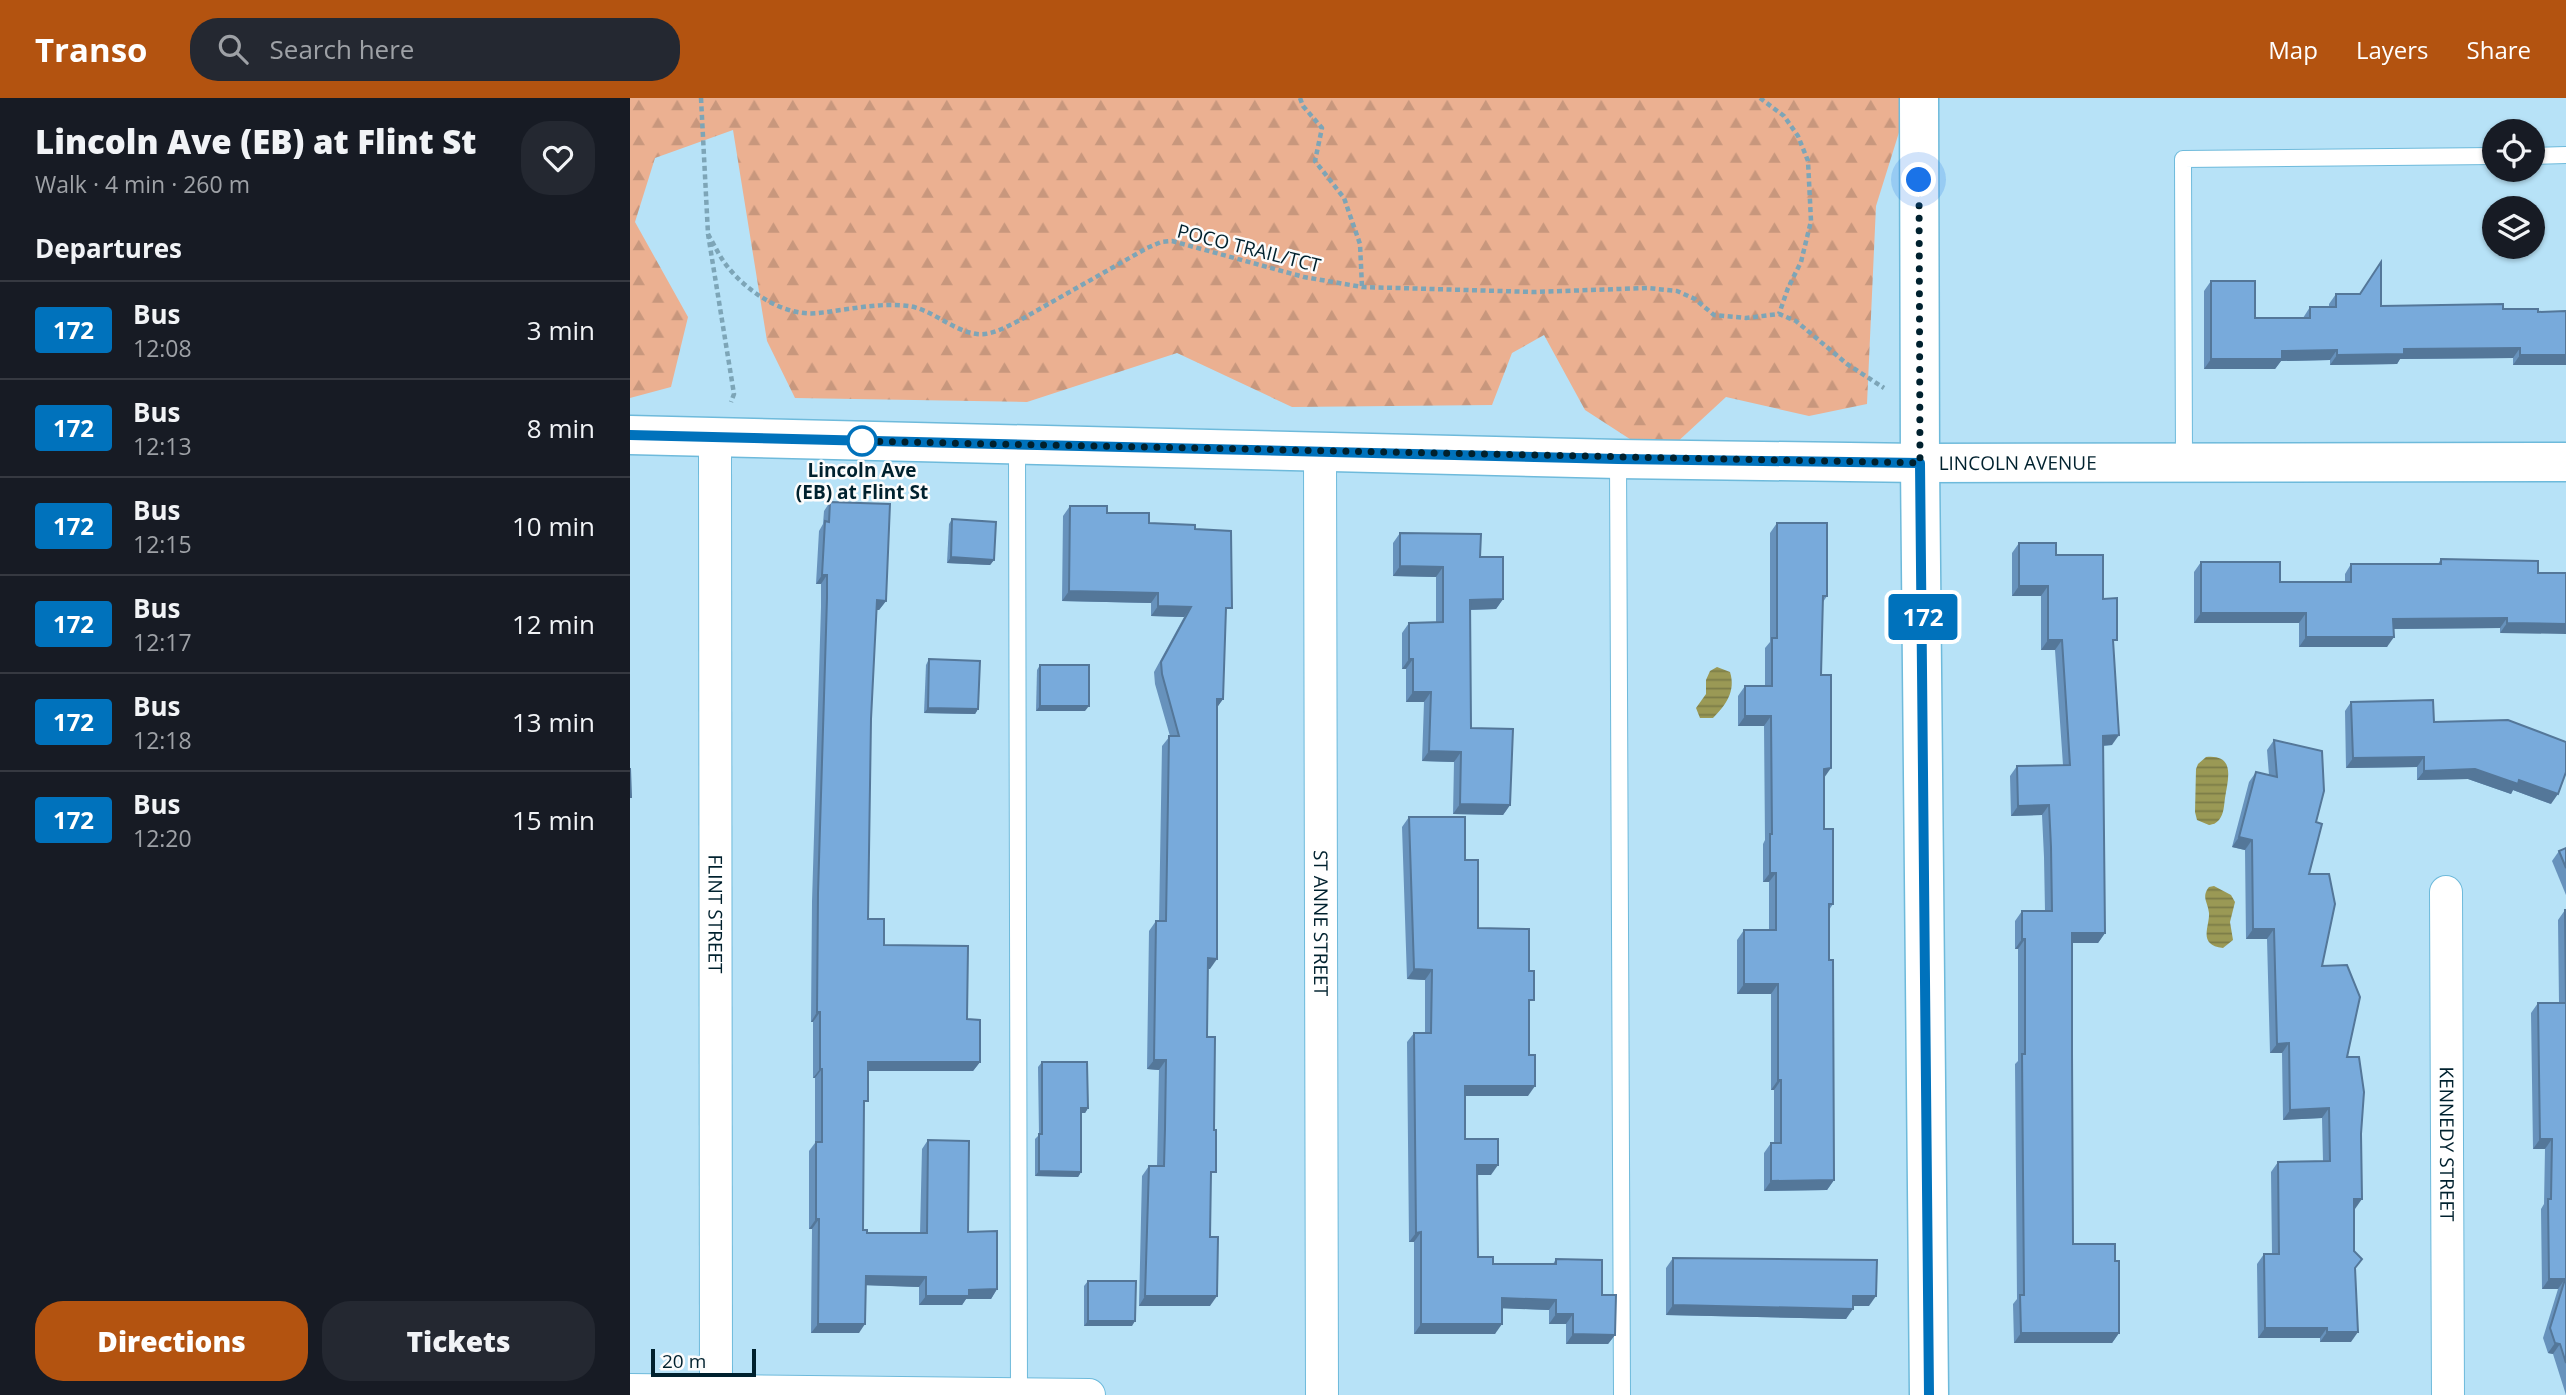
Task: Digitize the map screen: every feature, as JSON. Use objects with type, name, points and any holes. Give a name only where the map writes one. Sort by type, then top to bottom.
[{"type":"main road","points":[[1919,98],[1929,1395]]},
{"type":"main road","name":"LINCOLN AVENUE","points":[[630,435],[1618,459],[1920,463],[2566,462]]},
{"type":"street","name":"FLINT STREET","points":[[715,438],[716,1391]]},
{"type":"street","name":"ST ANNE STREET","points":[[1320,451],[1322,1395]]},
{"type":"street","name":"KENNEDY STREET","points":[[2446,892],[2448,1395]]},
{"type":"street","points":[[630,1390],[1089,1395]]},
{"type":"lane","points":[[2545,156],[2566,155]]},
{"type":"lane","points":[[2184,463],[2183,159],[2482,156]]},
{"type":"lane","points":[[1017,445],[1019,1394]]},
{"type":"lane","points":[[1618,459],[1622,1395]]},
{"type":"path","name":"POCO TRAIL/TCT","points":[[701,98],[708,234],[724,263],[750,289],[791,311],[816,313],[891,304],[908,306],[925,310],[979,335],[1002,329],[1023,319],[1147,248],[1172,241],[1304,277],[1362,287],[1534,292],[1647,288],[1677,291],[1695,299],[1714,315],[1746,318],[1779,314]]},
{"type":"path","points":[[1300,98],[1303,106],[1322,128],[1315,161],[1344,198],[1360,244],[1362,287]]},
{"type":"path","points":[[1760,98],[1784,116],[1798,136],[1808,161],[1811,220],[1801,262],[1779,314],[1796,321],[1847,364],[1886,389]]},
{"type":"path","points":[[708,234],[734,394],[715,438]]},
{"type":"green space","points":[[630,98],[1906,98],[1906,110],[1876,206],[1867,404],[1809,416],[1726,397],[1674,445],[1636,443],[1585,410],[1544,335],[1512,353],[1492,405],[1292,407],[1177,353],[1027,402],[795,398],[767,341],[733,130],[655,158],[635,222],[688,317],[671,387],[630,398]]},
{"type":"shaded area","points":[[1717,667],[1730,672],[1731,691],[1726,703],[1713,718],[1700,718],[1696,708],[1706,694],[1706,680],[1710,671]]},
{"type":"shaded area","points":[[2206,757],[2222,759],[2228,769],[2222,815],[2219,820],[2209,825],[2197,820],[2195,812],[2196,769]]},
{"type":"shaded area","points":[[2214,886],[2231,895],[2235,902],[2230,922],[2233,940],[2223,948],[2215,946],[2207,939],[2209,913],[2205,894],[2209,887]]},
{"type":"building","points":[[2381,262],[2381,306],[2503,304],[2503,309],[2566,311],[2566,355],[2520,355],[2520,348],[2404,349],[2404,354],[2337,355],[2337,350],[2282,351],[2282,359],[2211,359],[2211,281],[2255,281],[2255,318],[2310,318],[2310,307],[2336,307],[2336,294],[2360,294]]},
{"type":"building","points":[[830,502],[890,504],[886,601],[877,600],[871,719],[868,919],[884,919],[884,945],[968,946],[967,1019],[980,1020],[980,1062],[868,1062],[868,1101],[864,1101],[863,1230],[867,1230],[867,1233],[927,1233],[928,1140],[969,1141],[968,1232],[997,1231],[997,1289],[969,1290],[969,1296],[926,1296],[926,1277],[866,1276],[865,1324],[818,1324],[819,1219],[816,1219],[816,1142],[822,1142],[822,1069],[820,1012],[817,1012],[818,893],[827,598],[827,575],[822,575],[825,521],[829,522]]},
{"type":"building","points":[[1070,506],[1107,506],[1107,513],[1149,513],[1149,523],[1195,525],[1195,529],[1231,531],[1232,608],[1226,608],[1223,699],[1217,699],[1217,959],[1208,958],[1207,1037],[1215,1037],[1216,1130],[1216,1172],[1211,1172],[1210,1237],[1218,1237],[1217,1296],[1145,1296],[1149,1166],[1164,1166],[1166,1060],[1154,1060],[1156,921],[1166,921],[1169,736],[1179,736],[1161,662],[1191,607],[1158,606],[1158,593],[1069,591]]},
{"type":"building","points":[[952,519],[996,522],[994,560],[951,557]]},
{"type":"building","points":[[1777,523],[1827,523],[1827,596],[1823,596],[1821,675],[1831,675],[1831,768],[1824,769],[1824,829],[1833,829],[1833,904],[1829,904],[1829,960],[1833,960],[1834,1180],[1771,1181],[1771,1143],[1781,1143],[1778,984],[1744,984],[1744,930],[1776,930],[1776,873],[1770,873],[1771,716],[1745,716],[1745,686],[1772,686],[1772,638],[1777,638]]},
{"type":"building","points":[[1400,533],[1481,534],[1480,557],[1503,557],[1503,599],[1470,600],[1471,728],[1513,729],[1510,805],[1460,804],[1461,752],[1429,751],[1431,692],[1413,692],[1409,623],[1443,622],[1443,567],[1400,566]]},
{"type":"building","points":[[2019,543],[2056,543],[2056,555],[2103,555],[2103,599],[2117,598],[2117,640],[2113,640],[2119,735],[2103,736],[2105,933],[2072,933],[2072,1054],[2073,1244],[2115,1244],[2115,1261],[2119,1261],[2119,1333],[2021,1333],[2020,1295],[2024,1295],[2022,1054],[2025,1054],[2025,939],[2022,939],[2022,911],[2052,911],[2049,805],[2018,806],[2017,766],[2070,765],[2062,640],[2048,640],[2048,586],[2019,586]]},
{"type":"building","points":[[2441,559],[2538,561],[2538,573],[2566,573],[2566,624],[2507,623],[2507,618],[2393,619],[2394,637],[2306,637],[2306,613],[2201,613],[2201,562],[2280,562],[2280,582],[2351,582],[2351,564],[2441,564]]},
{"type":"building","points":[[929,659],[980,661],[978,709],[928,708]]},
{"type":"building","points":[[1040,665],[1089,665],[1089,706],[1040,706]]},
{"type":"building","points":[[2433,700],[2434,722],[2508,720],[2566,742],[2566,772],[2558,794],[2519,780],[2518,784],[2475,769],[2424,771],[2424,757],[2353,758],[2351,702]]},
{"type":"building","points":[[2274,740],[2322,751],[2324,791],[2316,822],[2322,824],[2309,874],[2329,874],[2335,904],[2322,966],[2347,965],[2360,997],[2347,1057],[2359,1057],[2364,1092],[2361,1134],[2362,1199],[2354,1199],[2354,1251],[2362,1259],[2355,1268],[2358,1332],[2327,1332],[2327,1328],[2265,1328],[2264,1254],[2279,1254],[2278,1162],[2330,1161],[2329,1108],[2290,1110],[2289,1043],[2277,1044],[2274,929],[2253,929],[2252,840],[2239,837],[2256,772],[2277,777]]},
{"type":"building","points":[[1409,817],[1465,817],[1465,860],[1478,860],[1478,928],[1529,929],[1529,971],[1534,971],[1534,1000],[1529,1000],[1529,1055],[1535,1055],[1535,1086],[1465,1086],[1465,1139],[1498,1139],[1498,1165],[1477,1165],[1478,1257],[1493,1257],[1493,1264],[1556,1264],[1556,1259],[1602,1260],[1602,1295],[1616,1295],[1615,1335],[1573,1334],[1573,1314],[1556,1314],[1556,1300],[1502,1298],[1502,1324],[1421,1324],[1421,1232],[1416,1233],[1414,1033],[1431,1033],[1432,970],[1414,969]]},
{"type":"building","points":[[2566,848],[2566,868],[2559,851]]},
{"type":"building","points":[[2565,910],[2566,910],[2566,1003]]},
{"type":"building","points":[[2538,1003],[2566,1003],[2566,1363],[2560,1344],[2555,1343],[2550,1328],[2565,1279],[2549,1279],[2548,1199],[2551,1199],[2552,1139],[2540,1139]]},
{"type":"building","points":[[1042,1062],[1087,1062],[1088,1108],[1081,1108],[1081,1172],[1039,1171]]},
{"type":"building","points":[[1673,1258],[1877,1260],[1876,1296],[1853,1296],[1853,1309],[1673,1305]]},
{"type":"building","points":[[1088,1281],[1136,1281],[1135,1321],[1088,1321]]},
{"type":"bus line","name":"172","points":[[630,435],[1618,459],[1920,463],[1929,1395]]},
{"type":"place","name":"Lincoln Ave (EB) at Flint St","points":[[862,441]]},
{"type":"route","points":[[862,441],[852,441],[1618,459],[1920,463],[1919,180]]}]
